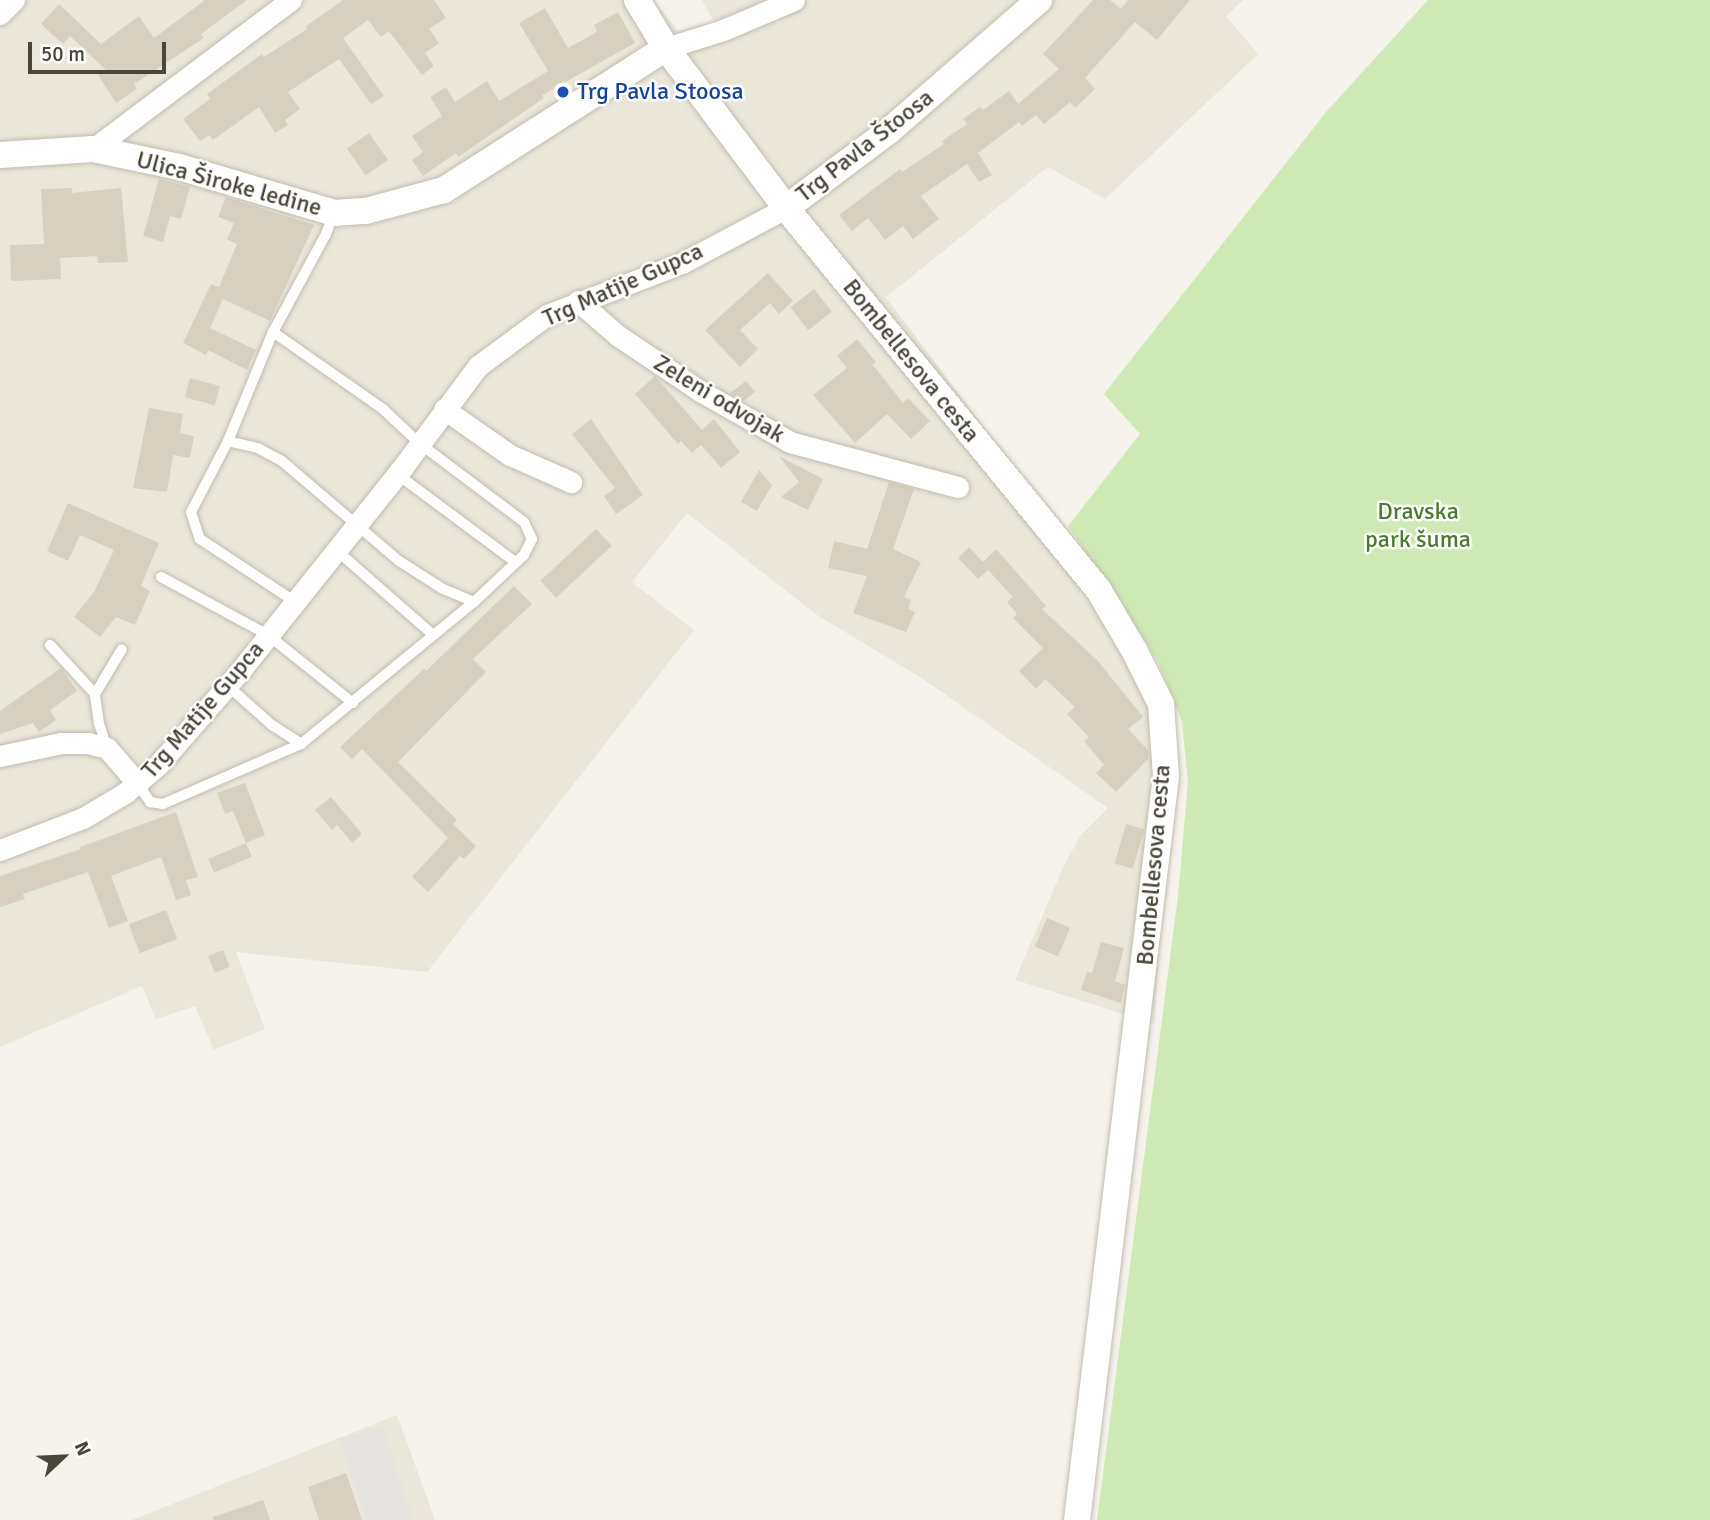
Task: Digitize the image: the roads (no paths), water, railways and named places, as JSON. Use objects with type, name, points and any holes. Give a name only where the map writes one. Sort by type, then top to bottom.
[{"type":"street","points":[[0,14],[14,0]]},
{"type":"street","points":[[93,149],[291,0]]},
{"type":"street","name":"Trg Pavla Štoosa","points":[[637,0],[666,48],[786,208],[889,131],[1039,0]]},
{"type":"street","points":[[666,48],[723,30],[794,0]]},
{"type":"street","name":"Ulica Široke ledine","points":[[0,155],[93,149],[178,167],[334,213],[366,211],[443,190],[666,48]]},
{"type":"street","name":"Trg Matije Gupca","points":[[0,850],[83,818],[138,784],[188,734],[397,474],[478,366],[547,315],[578,300],[682,262],[786,208]]},
{"type":"street","name":"Bombellesova cesta","points":[[786,208],[1098,589],[1134,650],[1161,704],[1166,776],[1077,1520]]},
{"type":"street","name":"Zeleni odvojak","points":[[578,300],[628,342],[700,391],[790,443],[957,487]]},
{"type":"street","points":[[444,409],[510,454],[571,482]]},
{"type":"street","name":"Trg Matije Gupca","points":[[0,756],[61,743],[88,743],[107,748],[138,784]]},
{"type":"lane","points":[[294,601],[200,539],[191,512],[228,440],[273,332],[326,234],[334,213]]},
{"type":"lane","name":"Trg Matije Gupca","points":[[138,784],[150,802],[163,804],[302,744],[474,602],[524,555],[532,539],[524,522],[419,443],[383,410],[273,332]]},
{"type":"lane","points":[[228,440],[258,448],[282,461],[399,561],[443,589],[474,602]]},
{"type":"lane","points":[[397,474],[515,562]]},
{"type":"lane","points":[[335,549],[432,634]]},
{"type":"lane","name":"Trg Matije Gupca","points":[[161,577],[268,635],[353,704]]},
{"type":"lane","points":[[50,645],[95,694],[99,724],[107,748]]},
{"type":"lane","points":[[95,694],[122,649]]},
{"type":"lane","points":[[228,686],[272,725],[302,744]]},
{"type":"place","name":"Trg Pavla Stoosa","points":[[563,92]]},
{"type":"park label","name":"Dravska park šuma","points":[[1418,526]]}]
